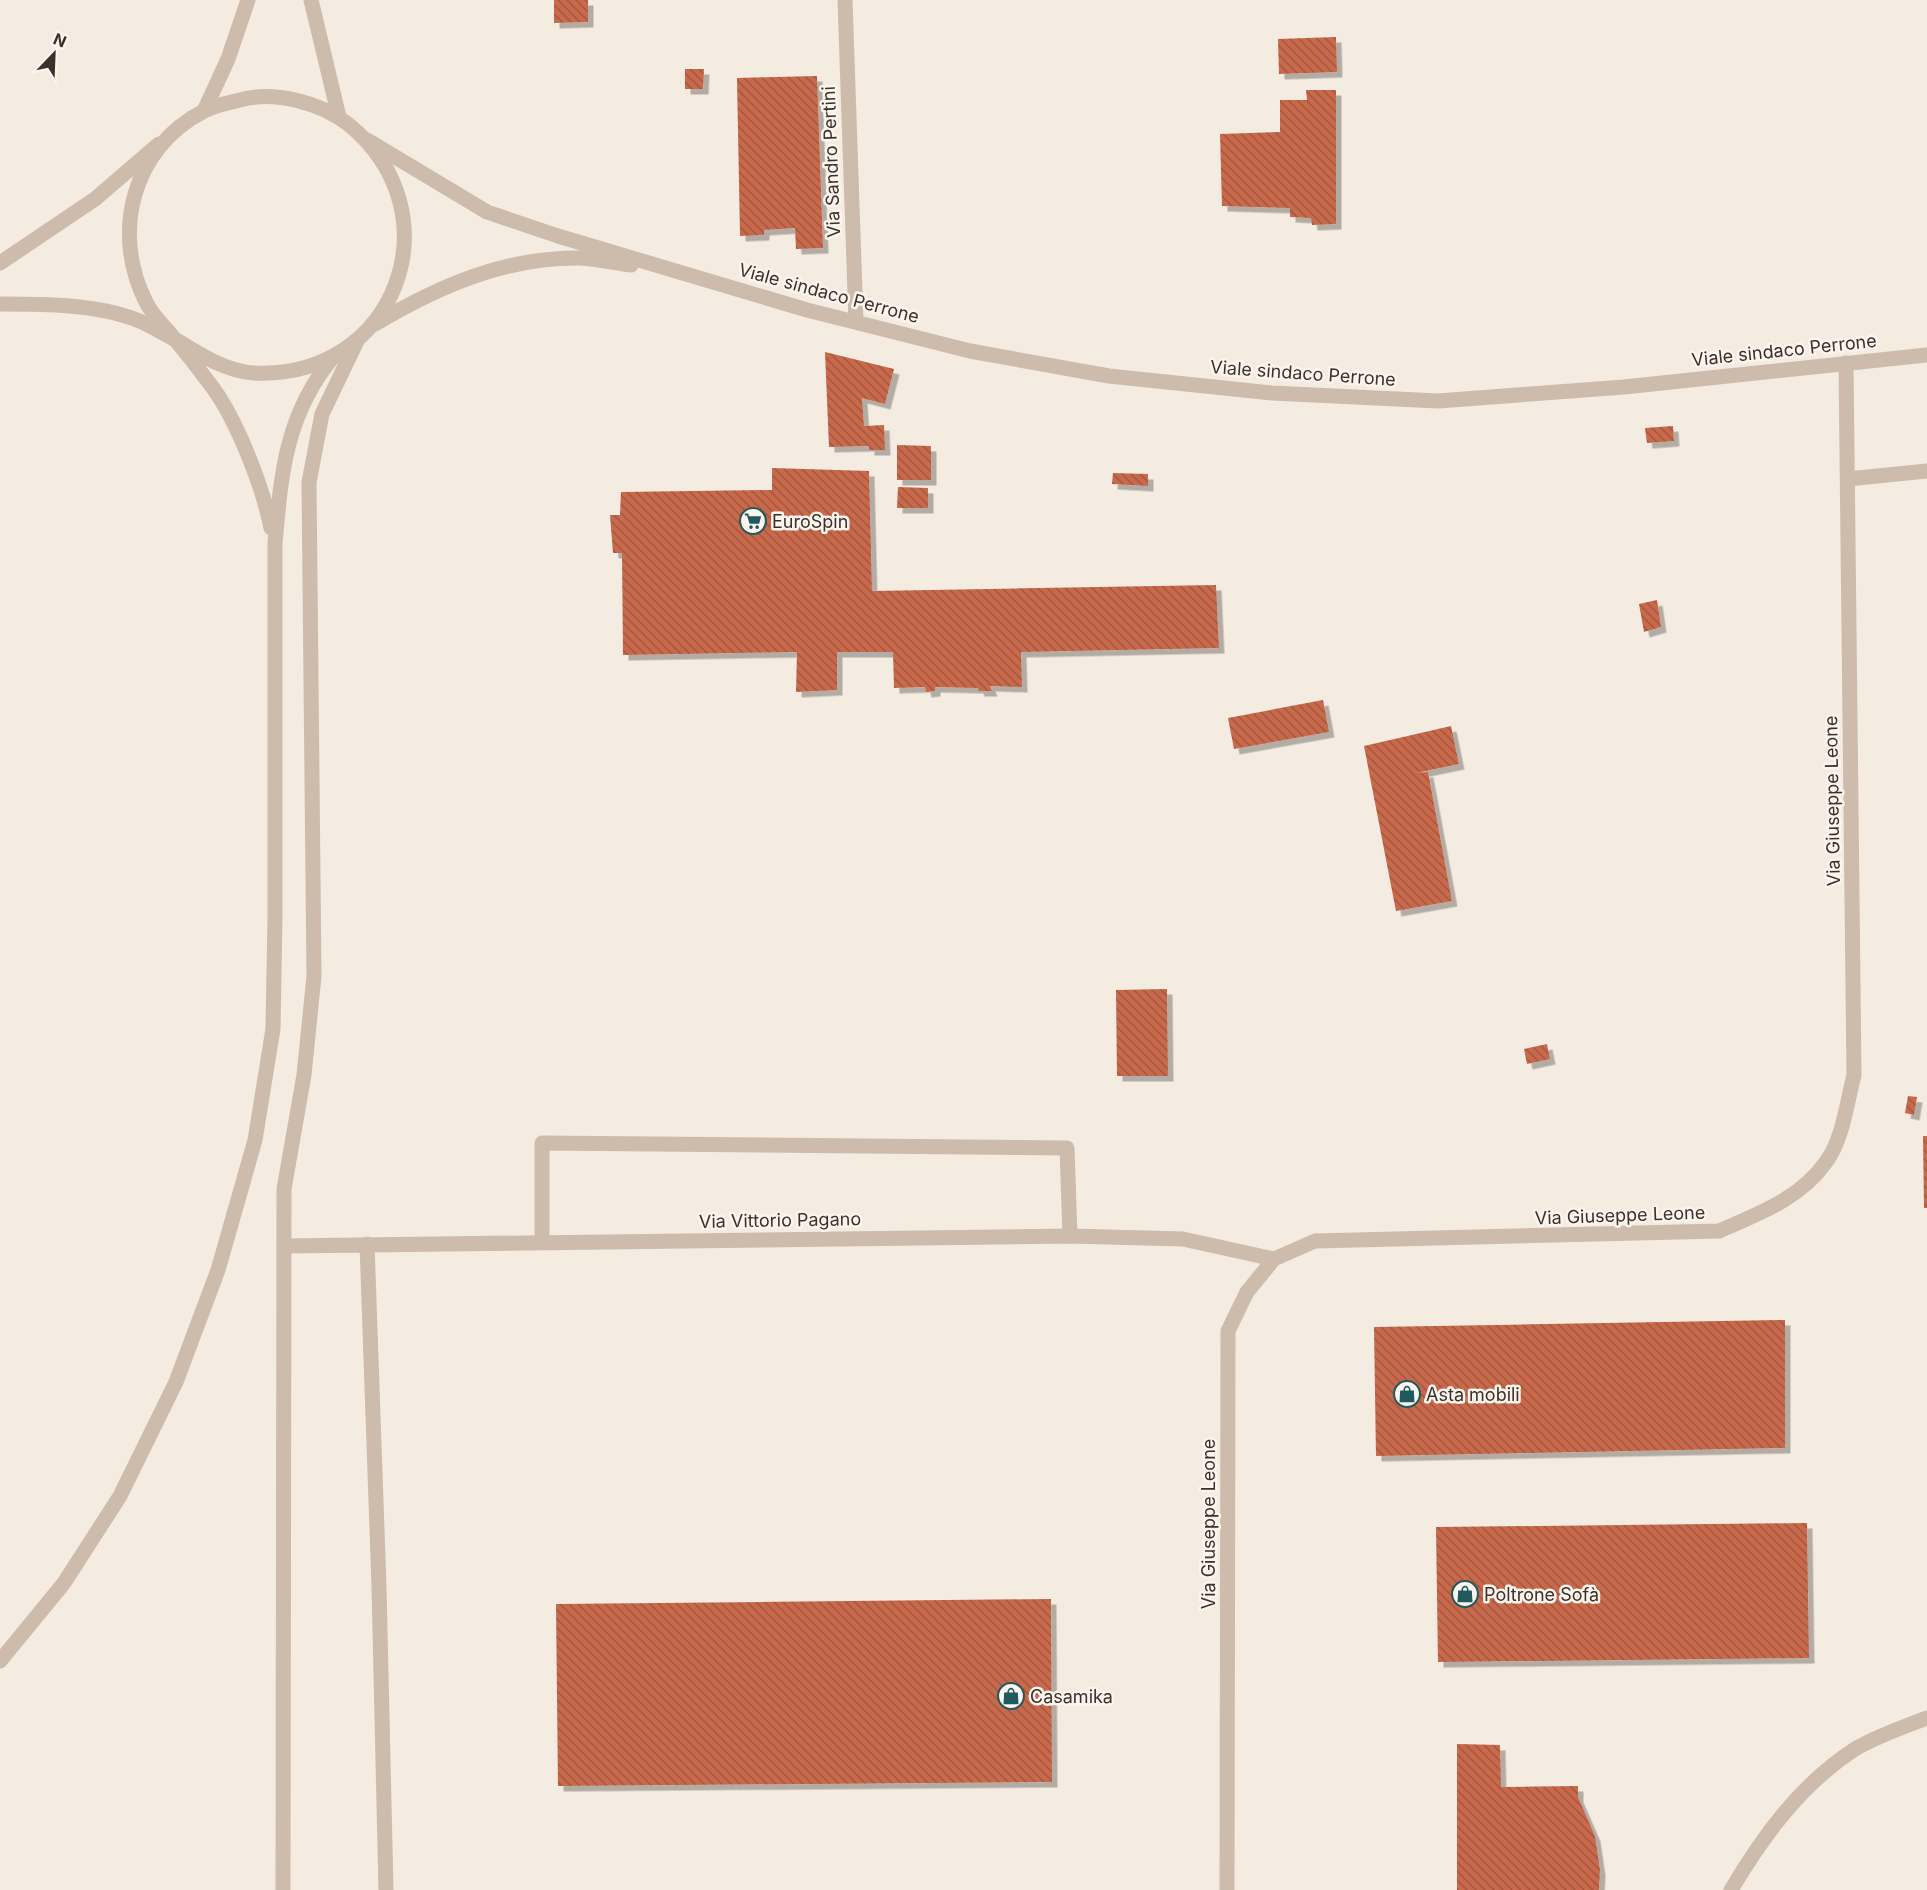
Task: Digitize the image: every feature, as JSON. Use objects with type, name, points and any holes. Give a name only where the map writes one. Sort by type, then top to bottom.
[{"type":"street","points":[[204,111],[228,59],[248,0]]},
{"type":"street","points":[[311,0],[339,117]]},
{"type":"street","name":"Via Sandro Pertini","points":[[845,0],[856,322]]},
{"type":"street","points":[[0,263],[95,199],[166,139],[204,111],[249,97],[295,99],[339,117],[367,140],[391,173],[403,212],[405,252],[394,291],[372,326],[357,341],[334,356],[295,371],[252,373],[211,362],[175,339],[136,320],[91,310],[34,304],[0,304]]},
{"type":"street","points":[[166,139],[141,175],[128,218],[130,263],[147,305],[215,390],[266,498],[274,544]]},
{"type":"street","name":"Viale sindaco Perrone","points":[[367,140],[487,212],[856,322],[970,351],[1108,376],[1272,393],[1438,401],[1624,387],[1927,355]]},
{"type":"street","name":"Viale sindaco Perrone","points":[[372,326],[431,293],[480,273],[526,262],[582,258],[687,273]]},
{"type":"street","points":[[283,1890],[284,1189],[304,1075],[315,976],[309,482],[322,414],[357,341]]},
{"type":"street","points":[[0,1660],[64,1583],[120,1496],[176,1382],[218,1270],[255,1140],[273,1029],[274,544],[288,440],[302,403],[318,375],[334,356]]},
{"type":"street","name":"Via Giuseppe Leone","points":[[1227,1890],[1228,1331],[1247,1292],[1274,1259],[1314,1241],[1719,1231],[1771,1208],[1801,1189],[1827,1161],[1840,1130],[1854,1075],[1846,363]]},
{"type":"street","points":[[1848,479],[1927,471]]},
{"type":"street","points":[[542,1242],[542,1143],[1067,1148],[1070,1236]]},
{"type":"street","name":"Via Vittorio Pagano","points":[[284,1246],[1070,1236],[1183,1239],[1274,1259]]},
{"type":"street","points":[[367,1244],[379,1587],[386,1890]]},
{"type":"street","points":[[1731,1890],[1780,1816],[1820,1776],[1856,1749],[1927,1718]]},
{"type":"building","points":[[554,0],[588,0],[588,22],[554,23]]},
{"type":"building","points":[[1336,37],[1337,72],[1279,74],[1278,39]]},
{"type":"building","points":[[685,69],[704,69],[703,89],[685,89]]},
{"type":"building","points":[[817,76],[823,248],[796,249],[795,228],[764,230],[764,235],[740,236],[737,78]]},
{"type":"building","points":[[1306,90],[1336,90],[1336,224],[1312,225],[1311,218],[1290,217],[1290,208],[1222,206],[1220,134],[1280,132],[1280,100],[1307,100]]},
{"type":"building","points":[[825,352],[894,369],[885,404],[862,398],[864,426],[884,425],[885,450],[869,450],[869,446],[829,447]]},
{"type":"building","points":[[1673,426],[1674,441],[1647,443],[1645,428]]},
{"type":"building","points":[[897,445],[931,446],[931,480],[897,480]]},
{"type":"building","points":[[772,468],[869,471],[872,591],[1216,585],[1219,648],[1021,652],[1022,687],[990,686],[992,691],[979,691],[978,688],[935,687],[935,691],[926,692],[925,687],[894,688],[893,652],[837,652],[837,690],[796,692],[797,652],[623,655],[622,553],[613,553],[610,515],[620,515],[621,492],[772,490]]},
{"type":"building","points":[[1113,473],[1148,474],[1148,486],[1112,484]]},
{"type":"building","points":[[898,487],[928,488],[928,508],[897,508]]},
{"type":"building","points":[[1657,600],[1661,627],[1644,632],[1639,604]]},
{"type":"building","points":[[1323,700],[1329,732],[1234,749],[1228,718]]},
{"type":"building","points":[[1451,726],[1459,764],[1416,773],[1428,772],[1452,901],[1396,911],[1364,746]]},
{"type":"building","points":[[1167,989],[1168,1076],[1117,1076],[1116,990]]},
{"type":"building","points":[[1547,1044],[1550,1059],[1527,1064],[1524,1049]]},
{"type":"building","points":[[1908,1096],[1917,1097],[1914,1115],[1905,1113]]},
{"type":"building","points":[[1923,1136],[1927,1136],[1927,1208],[1924,1208]]},
{"type":"building","points":[[1785,1320],[1785,1448],[1376,1456],[1374,1327]]},
{"type":"building","points":[[1807,1523],[1809,1658],[1438,1662],[1436,1527]]},
{"type":"building","points":[[1051,1599],[1052,1782],[558,1786],[556,1604]]},
{"type":"building","points":[[1457,1744],[1500,1745],[1501,1787],[1578,1786],[1578,1797],[1595,1836],[1600,1870],[1599,1890],[1457,1890]]},
{"type":"place","name":"EuroSpin","points":[[753,521]]},
{"type":"place","name":"Asta mobili","points":[[1407,1394]]},
{"type":"place","name":"Poltrone Sofà","points":[[1465,1594]]},
{"type":"place","name":"Casamika","points":[[1011,1696]]}]
